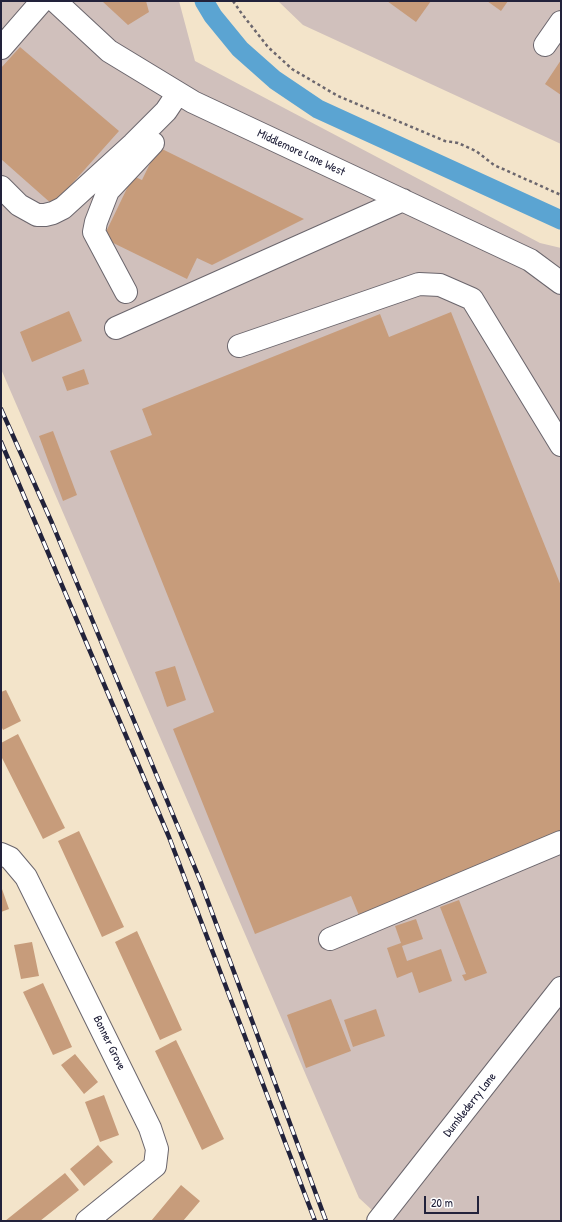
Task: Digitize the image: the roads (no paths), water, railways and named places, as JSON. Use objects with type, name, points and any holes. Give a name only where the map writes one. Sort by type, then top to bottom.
[{"type":"street","points":[[1,48],[42,1]]},
{"type":"street","name":"Middlemore Lane West","points":[[54,1],[110,51],[185,97],[530,260],[561,283]]},
{"type":"street","points":[[545,45],[561,22]]},
{"type":"street","points":[[1,187],[19,205],[37,215],[53,213],[63,208],[166,111],[185,97]]},
{"type":"street","points":[[126,292],[94,232],[96,222],[108,191],[185,97]]},
{"type":"street","points":[[116,328],[403,200]]},
{"type":"street","points":[[239,346],[420,284],[440,285],[472,299],[561,445]]},
{"type":"street","points":[[330,939],[561,842]]},
{"type":"street","name":"Bonner Grove","points":[[1,854],[10,858],[26,877],[150,1128],[157,1148],[155,1166],[87,1221]]},
{"type":"street","name":"Dumblederry Lane","points":[[378,1221],[561,988]]},
{"type":"waterway","points":[[204,1],[213,16],[240,49],[275,80],[318,109],[561,220]]},
{"type":"railway","points":[[1,409],[52,523],[200,880],[326,1221]]},
{"type":"railway","points":[[1,442],[169,837],[315,1221]]}]
